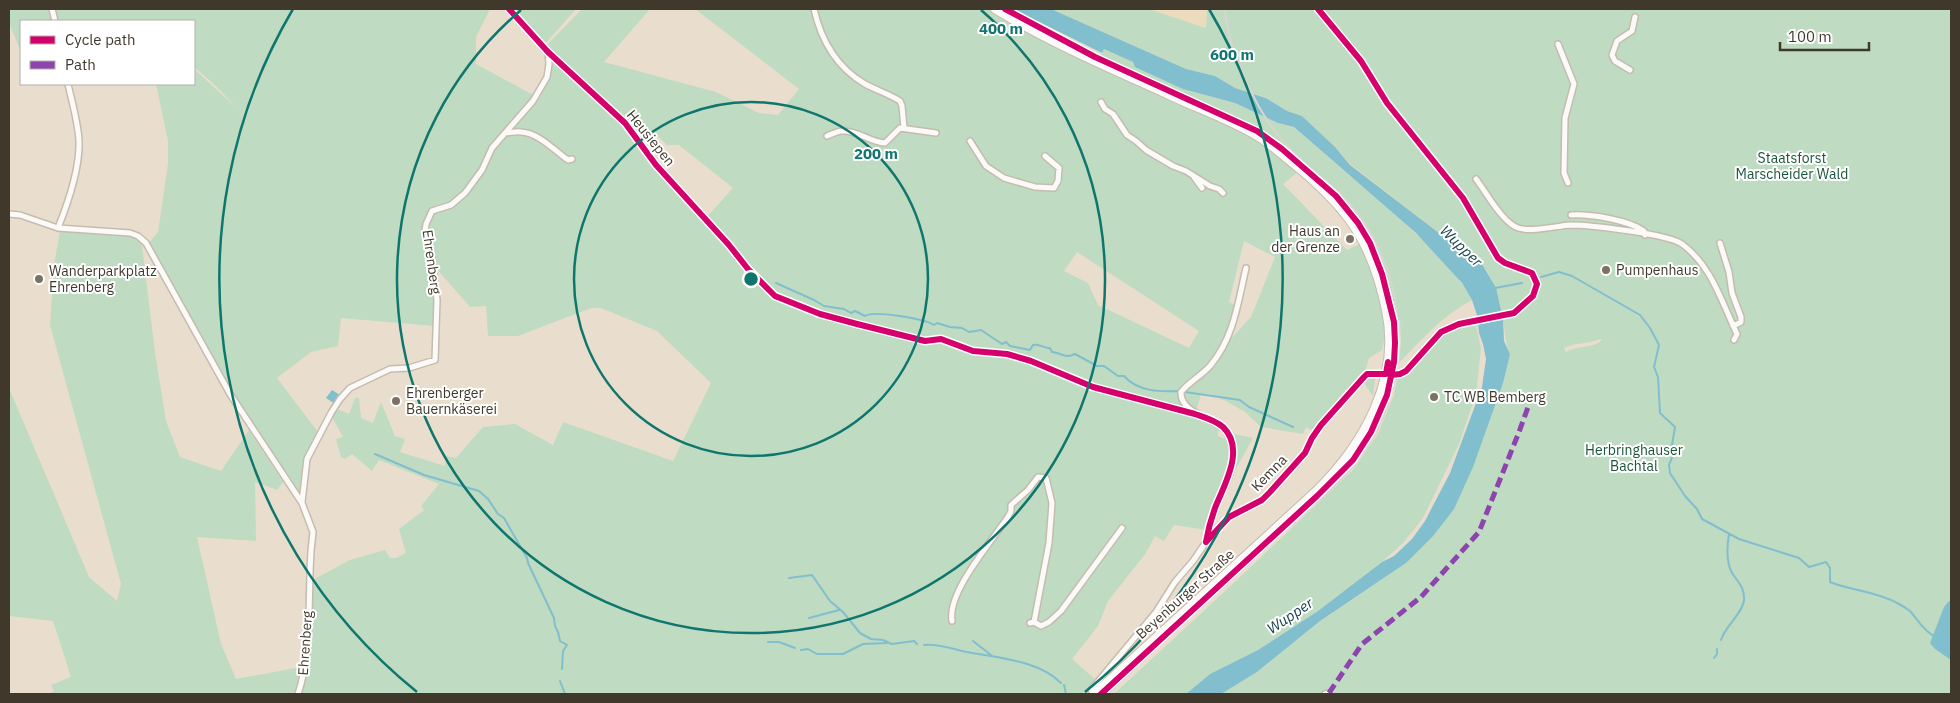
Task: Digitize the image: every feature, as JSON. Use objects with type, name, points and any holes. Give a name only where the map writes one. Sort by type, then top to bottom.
[{"type":"main road","name":"Beyenburger Straße","points":[[995,9],[1113,70],[1256,135],[1280,153],[1329,195],[1354,225],[1373,265],[1387,314],[1390,338],[1386,374],[1380,395],[1365,428],[1337,469],[1315,492],[1094,694]]},
{"type":"street","points":[[509,9],[548,52]]},
{"type":"street","points":[[814,9],[818,26],[840,66],[864,83],[900,101],[904,128]]},
{"type":"street","points":[[1630,70],[1615,61],[1612,55],[1617,41],[1632,31],[1635,17]]},
{"type":"street","points":[[1558,44],[1574,84],[1565,118],[1564,174],[1568,183]]},
{"type":"street","name":"Ehrenberg","points":[[302,503],[307,459],[331,413],[350,388],[390,369],[409,368],[435,360],[437,300],[431,250],[425,232],[426,224],[432,211],[451,204],[465,193],[482,170],[492,148],[533,101],[547,78],[548,52]]},
{"type":"street","name":"Heusiepen","points":[[548,52],[625,123],[656,166],[729,244]]},
{"type":"street","points":[[58,228],[69,195],[79,149],[77,125],[68,85]]},
{"type":"street","points":[[1101,102],[1105,109],[1113,114],[1129,137],[1173,166],[1210,186],[1220,189],[1223,193]]},
{"type":"street","points":[[827,136],[841,131],[851,132],[877,142],[885,142],[900,128],[936,133]]},
{"type":"street","points":[[505,133],[521,132],[530,135],[548,144],[568,160],[572,159]]},
{"type":"street","points":[[970,141],[986,166],[1004,178],[1035,187],[1054,188],[1058,181],[1059,168],[1045,156]]},
{"type":"street","points":[[1194,176],[1202,188]]},
{"type":"street","points":[[1476,179],[1509,222],[1520,229],[1571,225],[1606,227],[1681,243],[1712,279],[1737,334],[1734,340]]},
{"type":"street","name":"Ehrenberg","points":[[9,214],[20,215],[58,228],[130,233],[146,242],[230,394],[302,503],[311,525],[313,539],[305,667],[298,694]]},
{"type":"street","points":[[1572,215],[1584,214],[1632,225],[1644,231],[1645,235]]},
{"type":"street","points":[[1720,243],[1729,272],[1732,293],[1741,317],[1741,322],[1733,326]]},
{"type":"street","name":"Kemna","points":[[1206,542],[1214,509],[1231,468],[1231,442],[1223,428],[1209,419],[1195,414],[1180,395],[1183,389],[1208,368],[1224,346],[1236,312],[1246,268]]},
{"type":"street","name":"Kemna","points":[[1094,694],[1091,690],[1156,612],[1175,582],[1206,542],[1229,517],[1262,500],[1270,492],[1305,453],[1321,425],[1367,374],[1386,374]]},
{"type":"street","points":[[952,621],[952,606],[962,584],[1008,517],[1011,505],[1028,490],[1038,477],[1046,478],[1052,503],[1049,543],[1032,623],[1041,626],[1049,622],[1061,611],[1122,528]]},
{"type":"shaded area","points":[[1149,9],[1207,9],[1206,28]]},
{"type":"green space","points":[[9,9],[490,9],[476,37],[476,64],[535,96],[501,136],[536,101],[545,83],[548,71],[546,46],[582,9],[650,9],[604,62],[716,92],[759,113],[778,115],[799,89],[695,9],[995,9],[1098,62],[1104,49],[1133,62],[1183,89],[1235,103],[1278,123],[1294,127],[1429,246],[1463,285],[1472,300],[1442,320],[1399,363],[1401,342],[1400,320],[1388,323],[1382,350],[1369,358],[1364,375],[1315,432],[1306,427],[1303,434],[1261,427],[1245,412],[1209,394],[1201,394],[1196,412],[1184,400],[1192,412],[1222,430],[1218,431],[1218,436],[1228,440],[1231,453],[1227,466],[1229,468],[1207,530],[1174,525],[1164,541],[1155,536],[1146,553],[1108,601],[1098,626],[1072,659],[1097,681],[1087,694],[49,694],[54,691],[51,685],[71,677],[53,621],[9,616],[9,388],[89,577],[117,601],[121,584],[50,325],[54,265],[60,231],[130,234],[139,239],[142,245],[155,353],[166,421],[180,457],[221,471],[249,430],[283,482],[277,490],[255,482],[256,541],[197,537],[221,644],[236,679],[307,666],[311,581],[350,560],[385,550],[390,558],[396,558],[406,553],[399,529],[424,510],[421,506],[439,484],[379,460],[372,471],[352,454],[345,459],[341,457],[336,439],[343,437],[332,417],[335,408],[349,414],[355,398],[359,398],[361,418],[373,423],[381,402],[395,436],[405,439],[400,452],[445,466],[446,456],[456,458],[483,427],[515,424],[553,445],[563,422],[673,461],[711,383],[657,331],[601,308],[591,308],[518,336],[488,336],[486,306],[470,307],[436,268],[434,326],[341,318],[338,346],[311,352],[277,378],[318,432],[303,460],[300,490],[296,491],[230,391],[178,300],[149,243],[158,232],[168,164],[168,141],[156,85],[195,85],[195,70],[236,107],[195,68],[195,20],[20,20],[20,50],[9,23]],"holes":[[[652,130],[667,145],[679,145],[733,188],[707,217],[655,163],[639,140]],[[1298,172],[1339,209],[1360,244],[1347,250],[1283,184]],[[1244,241],[1275,257],[1251,317],[1226,344],[1237,306],[1229,302]],[[1077,252],[1199,331],[1189,348],[1098,305],[1088,283],[1064,271]]]},
{"type":"green space","points":[[512,9],[576,9],[545,44]]},
{"type":"green space","name":"Staatsforst Marscheider Wald","points":[[1051,9],[1149,9],[1206,28],[1207,9],[1951,9],[1951,694],[1221,694],[1257,672],[1320,621],[1406,563],[1510,354],[1499,300],[1491,278],[1472,251],[1462,245],[1452,243],[1350,164],[1302,116],[1287,111],[1265,97],[1235,88],[1215,76],[1186,69]],"holes":[[[1602,340],[1594,345],[1575,348],[1566,352],[1564,348]]]},
{"type":"green space","points":[[1476,325],[1481,348],[1476,394],[1459,444],[1423,518],[1403,543],[1382,562],[1318,611],[1258,650],[1210,674],[1186,694],[1114,694],[1352,471],[1378,434],[1394,395],[1397,378],[1413,366],[1448,330]]},
{"type":"green space","points":[[1367,377],[1375,379],[1373,396],[1364,383],[1361,383]]},
{"type":"green space","points":[[1229,433],[1253,438],[1226,487],[1232,468]]},
{"type":"water","name":"Wupper","points":[[1013,9],[1051,9],[1186,69],[1215,76],[1235,88],[1266,98],[1287,111],[1302,116],[1335,147],[1350,165],[1452,243],[1464,246],[1478,257],[1496,288],[1503,319],[1504,341],[1510,354],[1503,383],[1473,467],[1454,509],[1433,536],[1406,563],[1320,621],[1257,672],[1221,694],[1186,694],[1210,674],[1258,650],[1318,611],[1382,562],[1394,556],[1412,539],[1425,521],[1450,473],[1482,387],[1486,359],[1479,333],[1477,315],[1472,300],[1462,283],[1416,233],[1294,127],[1278,123],[1235,103],[1183,89],[1135,67],[1133,62],[1104,49],[1102,53]]},
{"type":"water","points":[[332,390],[340,395],[335,404],[326,398]]},
{"type":"water","points":[[1951,601],[1951,660],[1935,649],[1930,643],[1944,607]]},
{"type":"pier","points":[[1503,314],[1504,319],[1476,324],[1475,318]]},
{"type":"waterway","points":[[1541,277],[1559,272],[1572,276],[1640,315],[1650,328],[1659,345],[1654,367],[1658,377],[1660,413],[1675,427],[1672,445],[1668,449],[1673,455],[1669,465],[1670,473],[1685,496],[1697,509],[1702,519],[1739,539],[1799,558],[1809,567],[1826,562],[1830,568],[1830,582],[1881,596],[1899,604],[1910,611],[1924,628],[1934,636]]},
{"type":"waterway","points":[[776,283],[824,306],[844,309],[851,313],[855,311],[865,316],[878,314],[911,318],[934,325],[937,323],[962,328],[969,332],[981,330],[1002,344],[1006,342],[1010,346],[1030,350],[1033,345],[1038,345],[1050,348],[1055,353],[1069,356],[1075,354],[1097,366],[1104,366],[1118,376],[1124,376],[1143,388],[1158,391],[1180,391]]},
{"type":"waterway","points":[[1495,288],[1522,283]]},
{"type":"waterway","points":[[1185,392],[1240,400],[1249,407],[1293,427]]},
{"type":"waterway","points":[[375,454],[424,475],[479,491],[488,499],[498,514],[504,518],[527,558],[554,618],[560,641],[567,645],[563,651],[562,669]]},
{"type":"waterway","points":[[1721,640],[1741,610],[1744,600],[1742,589],[1729,564],[1727,549],[1729,534]]},
{"type":"waterway","points":[[789,578],[812,575],[830,601],[843,612],[860,633],[871,639],[883,640],[892,644],[914,641],[917,644]]},
{"type":"waterway","points":[[809,618],[839,610]]},
{"type":"waterway","points":[[973,641],[991,655]]},
{"type":"waterway","points":[[768,642],[779,642],[795,648]]},
{"type":"waterway","points":[[801,650],[808,649],[817,654],[843,654],[863,644],[887,643]]},
{"type":"waterway","points":[[924,645],[941,646],[1013,660],[1039,668],[1061,683]]},
{"type":"waterway","points":[[1714,658],[1717,654],[1717,649]]},
{"type":"waterway","points":[[560,681],[565,694]]},
{"type":"waterway","points":[[1064,685],[1066,694]]},
{"type":"railway","points":[[1108,694],[1272,542],[1321,500],[1343,477],[1368,447],[1379,427],[1394,384],[1398,340],[1397,317],[1391,281],[1381,255],[1361,218],[1352,207],[1290,149],[1263,113],[1245,79],[1238,60],[1227,25],[1225,9]]},
{"type":"marked path","points":[[1329,693],[1362,644],[1421,597],[1479,532],[1531,399]]},
{"type":"cycle path","points":[[509,9],[548,52],[625,123],[656,165],[729,245],[748,269],[775,296],[820,314],[857,324],[925,341],[941,339],[973,351],[1007,354],[1031,361],[1093,387],[1195,414],[1223,427],[1230,436],[1233,456],[1228,478],[1212,516],[1206,542]]},
{"type":"cycle path","points":[[1005,9],[1095,57],[1257,131],[1282,149],[1336,196],[1358,223],[1370,243],[1382,274],[1394,322],[1394,362],[1387,395],[1371,432],[1353,460],[1317,496],[1101,694]]},
{"type":"cycle path","points":[[1318,9],[1361,61],[1387,103],[1463,198],[1498,258],[1505,263],[1532,273],[1537,284],[1533,296],[1514,313],[1459,324],[1441,332],[1406,371],[1391,375]]},
{"type":"cycle path","points":[[1206,542],[1229,517],[1262,500],[1305,453],[1321,425],[1364,377],[1367,374],[1386,374],[1388,362]]},
{"type":"place","name":"Haus an der Grenze","points":[[1350,239]]},
{"type":"place","name":"Pumpenhaus","points":[[1606,270]]},
{"type":"place","name":"Wanderparkplatz Ehrenberg","points":[[39,279]]},
{"type":"place","name":"TC WB Bemberg","points":[[1434,397]]},
{"type":"place","name":"Ehrenberger Bauernkäserei","points":[[396,401]]},
{"type":"park label","name":"Herbringhauser Bachtal","points":[[1634,458]]}]
